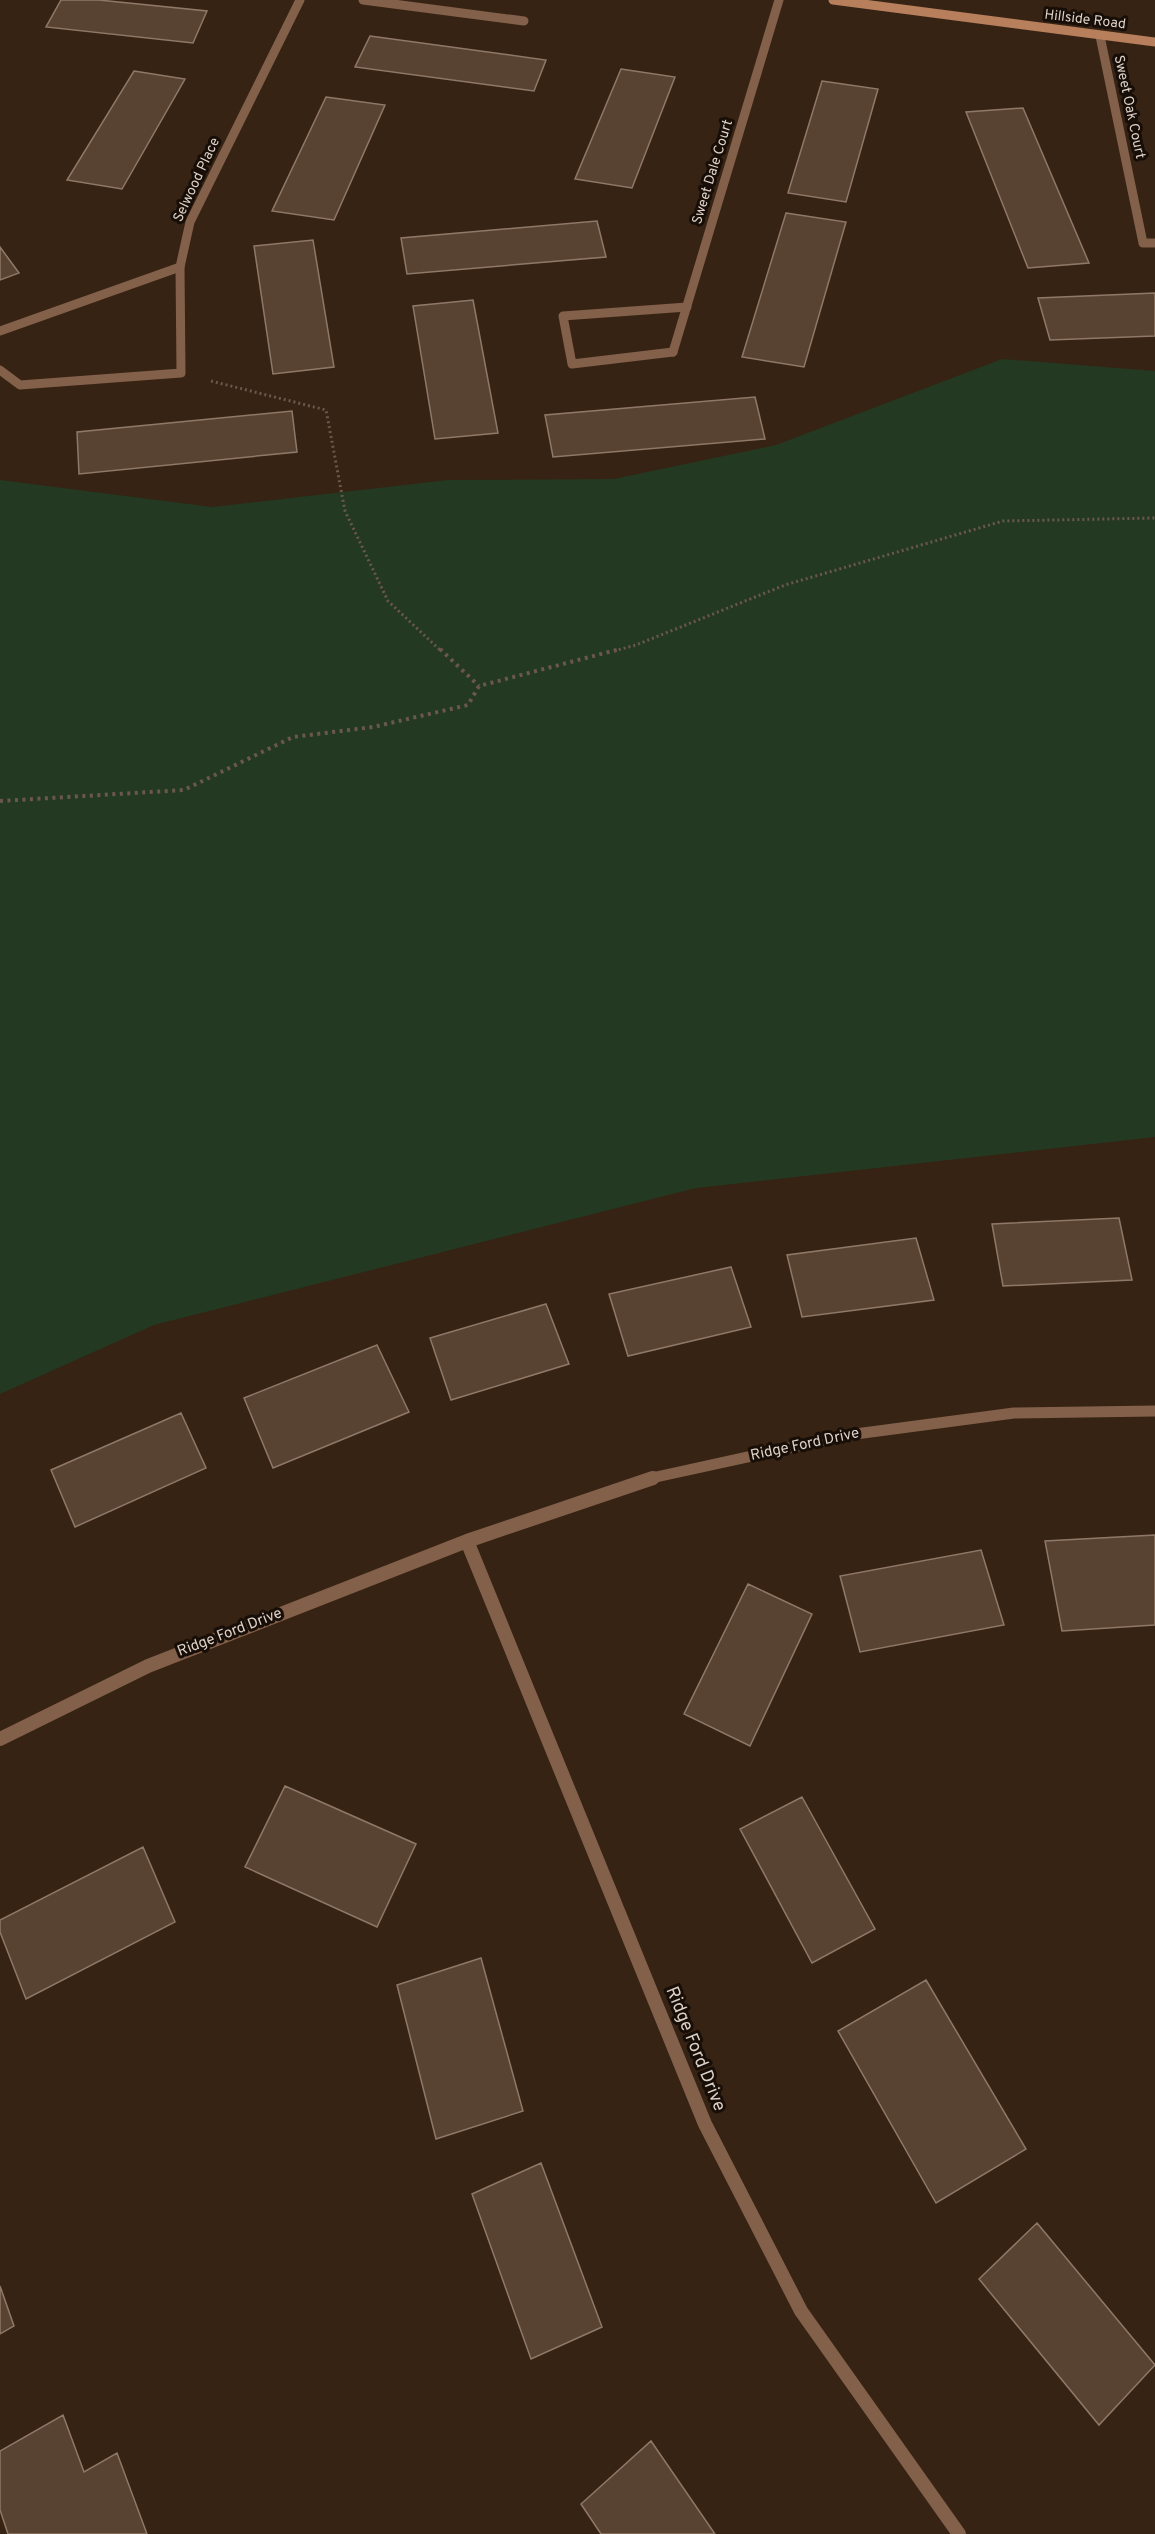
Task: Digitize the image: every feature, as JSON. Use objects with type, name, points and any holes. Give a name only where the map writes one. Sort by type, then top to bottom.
[{"type":"street","name":"Selwood Place","points":[[181,373],[180,267],[190,222],[300,0]]},
{"type":"street","points":[[363,0],[524,21]]},
{"type":"street","name":"Sweet Dale Court","points":[[687,307],[563,316],[572,364],[673,352],[687,307],[779,0]]},
{"type":"street","name":"Hillside Road","points":[[833,0],[1155,42]]},
{"type":"street","name":"Sweet Oak Court","points":[[1100,36],[1143,243],[1155,243]]},
{"type":"street","points":[[0,331],[180,267]]},
{"type":"street","points":[[0,370],[20,385],[181,373]]},
{"type":"street","name":"Ridge Ford Drive","points":[[0,1739],[147,1666],[467,1541],[647,1479],[848,1435],[1014,1413],[1155,1411]]},
{"type":"street","name":"Ridge Ford Drive","points":[[467,1541],[705,2124],[801,2311],[959,2534]]},
{"type":"path","points":[[181,373],[326,410],[345,511],[388,601],[479,686]]},
{"type":"path","points":[[0,801],[184,790],[293,737],[373,727],[468,705],[479,686],[636,645],[785,585],[1003,521],[1155,518]]},
{"type":"green space","points":[[1002,359],[1155,371],[1155,1137],[696,1188],[154,1325],[0,1394],[0,480],[212,507],[448,480],[614,479],[776,445]]},
{"type":"building","points":[[61,0],[99,0],[207,11],[193,43],[46,27]]},
{"type":"building","points":[[370,36],[546,60],[534,91],[355,67]]},
{"type":"building","points":[[621,69],[675,77],[632,188],[575,179]]},
{"type":"building","points":[[134,71],[185,79],[122,189],[67,180]]},
{"type":"building","points":[[822,81],[878,89],[846,202],[788,193]]},
{"type":"building","points":[[326,97],[385,105],[334,220],[272,211]]},
{"type":"building","points":[[1023,108],[1089,263],[1028,268],[966,112]]},
{"type":"building","points":[[786,213],[846,222],[804,367],[742,357]]},
{"type":"building","points":[[597,221],[606,257],[407,274],[401,238]]},
{"type":"building","points":[[313,240],[334,367],[273,374],[254,246]]},
{"type":"building","points":[[0,247],[19,273],[0,280]]},
{"type":"building","points":[[1155,293],[1155,336],[1050,340],[1038,298]]},
{"type":"building","points":[[473,300],[498,433],[435,439],[413,306]]},
{"type":"building","points":[[755,397],[765,439],[553,457],[545,415]]},
{"type":"building","points":[[292,411],[297,452],[79,474],[77,432]]},
{"type":"building","points":[[1119,1218],[1132,1280],[1003,1286],[992,1224]]},
{"type":"building","points":[[916,1238],[934,1300],[802,1317],[787,1255]]},
{"type":"building","points":[[731,1267],[751,1327],[628,1356],[609,1294]]},
{"type":"building","points":[[546,1304],[569,1364],[451,1400],[430,1338]]},
{"type":"building","points":[[377,1345],[409,1412],[273,1468],[244,1398]]},
{"type":"building","points":[[181,1413],[206,1468],[75,1527],[51,1470]]},
{"type":"building","points":[[1155,1535],[1155,1625],[1062,1631],[1045,1541]]},
{"type":"building","points":[[981,1550],[1004,1625],[860,1652],[840,1576]]},
{"type":"building","points":[[748,1584],[812,1614],[750,1746],[684,1714]]},
{"type":"building","points":[[285,1786],[416,1844],[377,1927],[245,1867]]},
{"type":"building","points":[[802,1797],[875,1929],[812,1963],[740,1829]]},
{"type":"building","points":[[143,1847],[175,1922],[26,1999],[0,1932],[0,1920]]},
{"type":"building","points":[[481,1958],[523,2111],[436,2139],[397,1985]]},
{"type":"building","points":[[926,1980],[1026,2149],[936,2203],[838,2031]]},
{"type":"building","points":[[541,2163],[602,2327],[531,2359],[472,2194]]},
{"type":"building","points":[[1037,2223],[1155,2365],[1099,2425],[979,2279]]},
{"type":"building","points":[[0,2286],[14,2326],[0,2334]]},
{"type":"building","points":[[63,2415],[84,2472],[117,2453],[147,2534],[8,2534],[0,2510],[0,2451]]},
{"type":"building","points":[[651,2441],[715,2534],[601,2534],[581,2504]]}]
